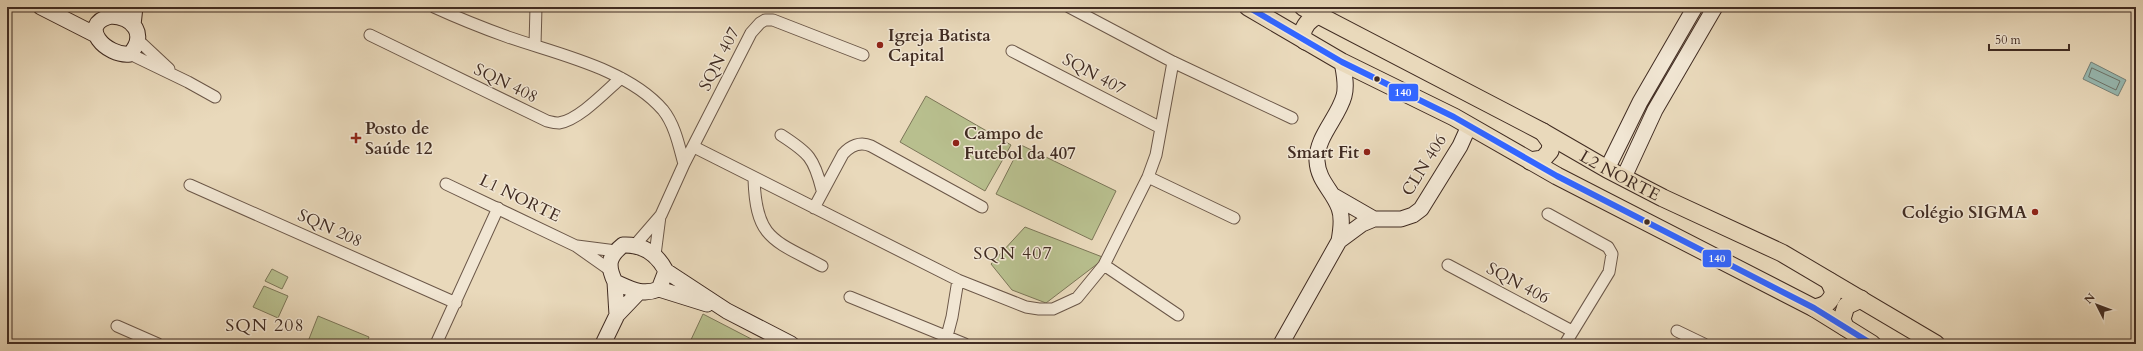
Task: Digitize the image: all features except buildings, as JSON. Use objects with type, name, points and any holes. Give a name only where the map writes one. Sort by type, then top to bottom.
[{"type":"main road","name":"L2 NORTE","points":[[1248,7],[1342,62],[1469,126],[1530,161],[1814,308],[1872,344]]},
{"type":"main road","name":"L2 NORTE","points":[[1310,11],[1543,132],[1606,169],[1663,198],[1782,253],[1936,344]]},
{"type":"main road","points":[[1305,41],[1302,35],[1303,30],[1309,20],[1310,11]]},
{"type":"main road","points":[[1530,161],[1544,159],[1550,151],[1550,143],[1543,132]]},
{"type":"main road","points":[[1814,308],[1827,304],[1832,296],[1834,292],[1829,281]]},
{"type":"main road","points":[[1845,327],[1842,319],[1846,306],[1861,299]]},
{"type":"street","points":[[42,7],[97,29],[102,44],[108,48],[123,55],[130,54],[177,76],[214,97]]},
{"type":"street","points":[[133,25],[135,7]]},
{"type":"street","points":[[434,7],[507,37],[535,45],[621,78],[651,98],[664,112],[674,133],[684,164]]},
{"type":"street","points":[[535,45],[536,7]]},
{"type":"street","points":[[1069,7],[1173,62],[1292,118]]},
{"type":"street","points":[[1606,169],[1640,102],[1695,7]]},
{"type":"street","points":[[1624,177],[1655,110],[1715,7]]},
{"type":"street","points":[[97,29],[105,18],[120,12],[133,25],[139,35],[139,41],[130,54]]},
{"type":"street","name":"SQN 407","points":[[661,215],[684,164],[694,148],[751,33],[765,20],[773,20],[863,55]]},
{"type":"street","name":"SQN 408","points":[[370,35],[547,121],[558,123],[576,115],[595,101],[621,78]]},
{"type":"street","points":[[139,41],[177,76]]},
{"type":"street","name":"SQN 407","points":[[1012,51],[1161,128]]},
{"type":"street","points":[[694,148],[958,280],[1026,307],[1047,310],[1068,303],[1077,298],[1104,265],[1148,177],[1156,155],[1173,62]]},
{"type":"street","points":[[1281,344],[1339,241],[1342,221],[1340,209],[1334,196],[1325,185],[1319,174],[1317,160],[1321,142],[1344,97],[1346,86],[1342,62]]},
{"type":"street","name":"CLN 406","points":[[1339,241],[1354,228],[1374,219],[1401,219],[1413,215],[1421,209],[1460,146],[1469,126]]},
{"type":"street","points":[[781,136],[803,150],[811,159],[816,167],[822,190]]},
{"type":"street","points":[[814,208],[822,190],[845,151],[854,145],[867,145],[982,207]]},
{"type":"street","points":[[1148,177],[1234,218]]},
{"type":"street","points":[[754,179],[755,204],[758,216],[766,232],[777,242],[822,266]]},
{"type":"street","name":"L1 NORTE","points":[[446,184],[576,246],[612,276]]},
{"type":"street","name":"SQN 208","points":[[190,185],[456,303]]},
{"type":"street","points":[[1334,196],[1374,219]]},
{"type":"street","points":[[436,344],[456,303],[478,248],[498,208]]},
{"type":"street","points":[[1548,214],[1608,247],[1612,254],[1609,272],[1564,344]]},
{"type":"street","points":[[636,245],[661,215]]},
{"type":"street","points":[[655,255],[661,215]]},
{"type":"street","points":[[617,315],[611,259],[616,251],[623,245],[636,245],[655,255],[666,271],[727,311],[791,344]]},
{"type":"street","name":"L1 NORTE","points":[[576,246],[616,251]]},
{"type":"street","points":[[1104,265],[1178,315]]},
{"type":"street","name":"SQN 406","points":[[1448,265],[1572,331]]},
{"type":"street","points":[[659,289],[666,271]]},
{"type":"street","points":[[612,276],[638,293],[651,292],[659,289],[727,311]]},
{"type":"street","points":[[946,336],[952,317],[958,280]]},
{"type":"street","points":[[603,344],[617,315],[638,293]]},
{"type":"street","points":[[850,297],[965,344]]},
{"type":"street","points":[[118,326],[158,344]]},
{"type":"street","points":[[1677,331],[1704,344]]},
{"type":"green space","name":"Campo de Futebol da 407","points":[[926,96],[1011,145],[985,191],[900,142]]},
{"type":"green space","points":[[1021,145],[1116,191],[1092,240],[996,194]]},
{"type":"green space","points":[[1025,227],[1105,258],[1046,303],[1012,290],[991,264]]},
{"type":"green space","points":[[272,269],[288,277],[282,289],[265,281]]},
{"type":"green space","points":[[264,286],[288,296],[278,318],[253,307]]},
{"type":"green space","points":[[703,314],[761,344],[689,344]]},
{"type":"green space","points":[[318,316],[369,337],[366,344],[307,344]]},
{"type":"water","points":[[2091,62],[2126,80],[2118,96],[2083,79]]},
{"type":"transit line","name":"140","points":[[1248,7],[1342,62],[1454,117],[1557,176],[1814,308],[1872,344]]},
{"type":"place","name":"Igreja Batista Capital","points":[[880,45]]},
{"type":"place","name":"Posto de Saúde 12","points":[[356,138]]},
{"type":"place","name":"Campo de Futebol da 407","points":[[956,143]]},
{"type":"place","name":"Smart Fit","points":[[1367,152]]},
{"type":"place","name":"Colégio SIGMA","points":[[2035,212]]},
{"type":"district","name":"SQN 407","points":[[1013,253]]},
{"type":"district","name":"SQN 208","points":[[265,325]]}]
